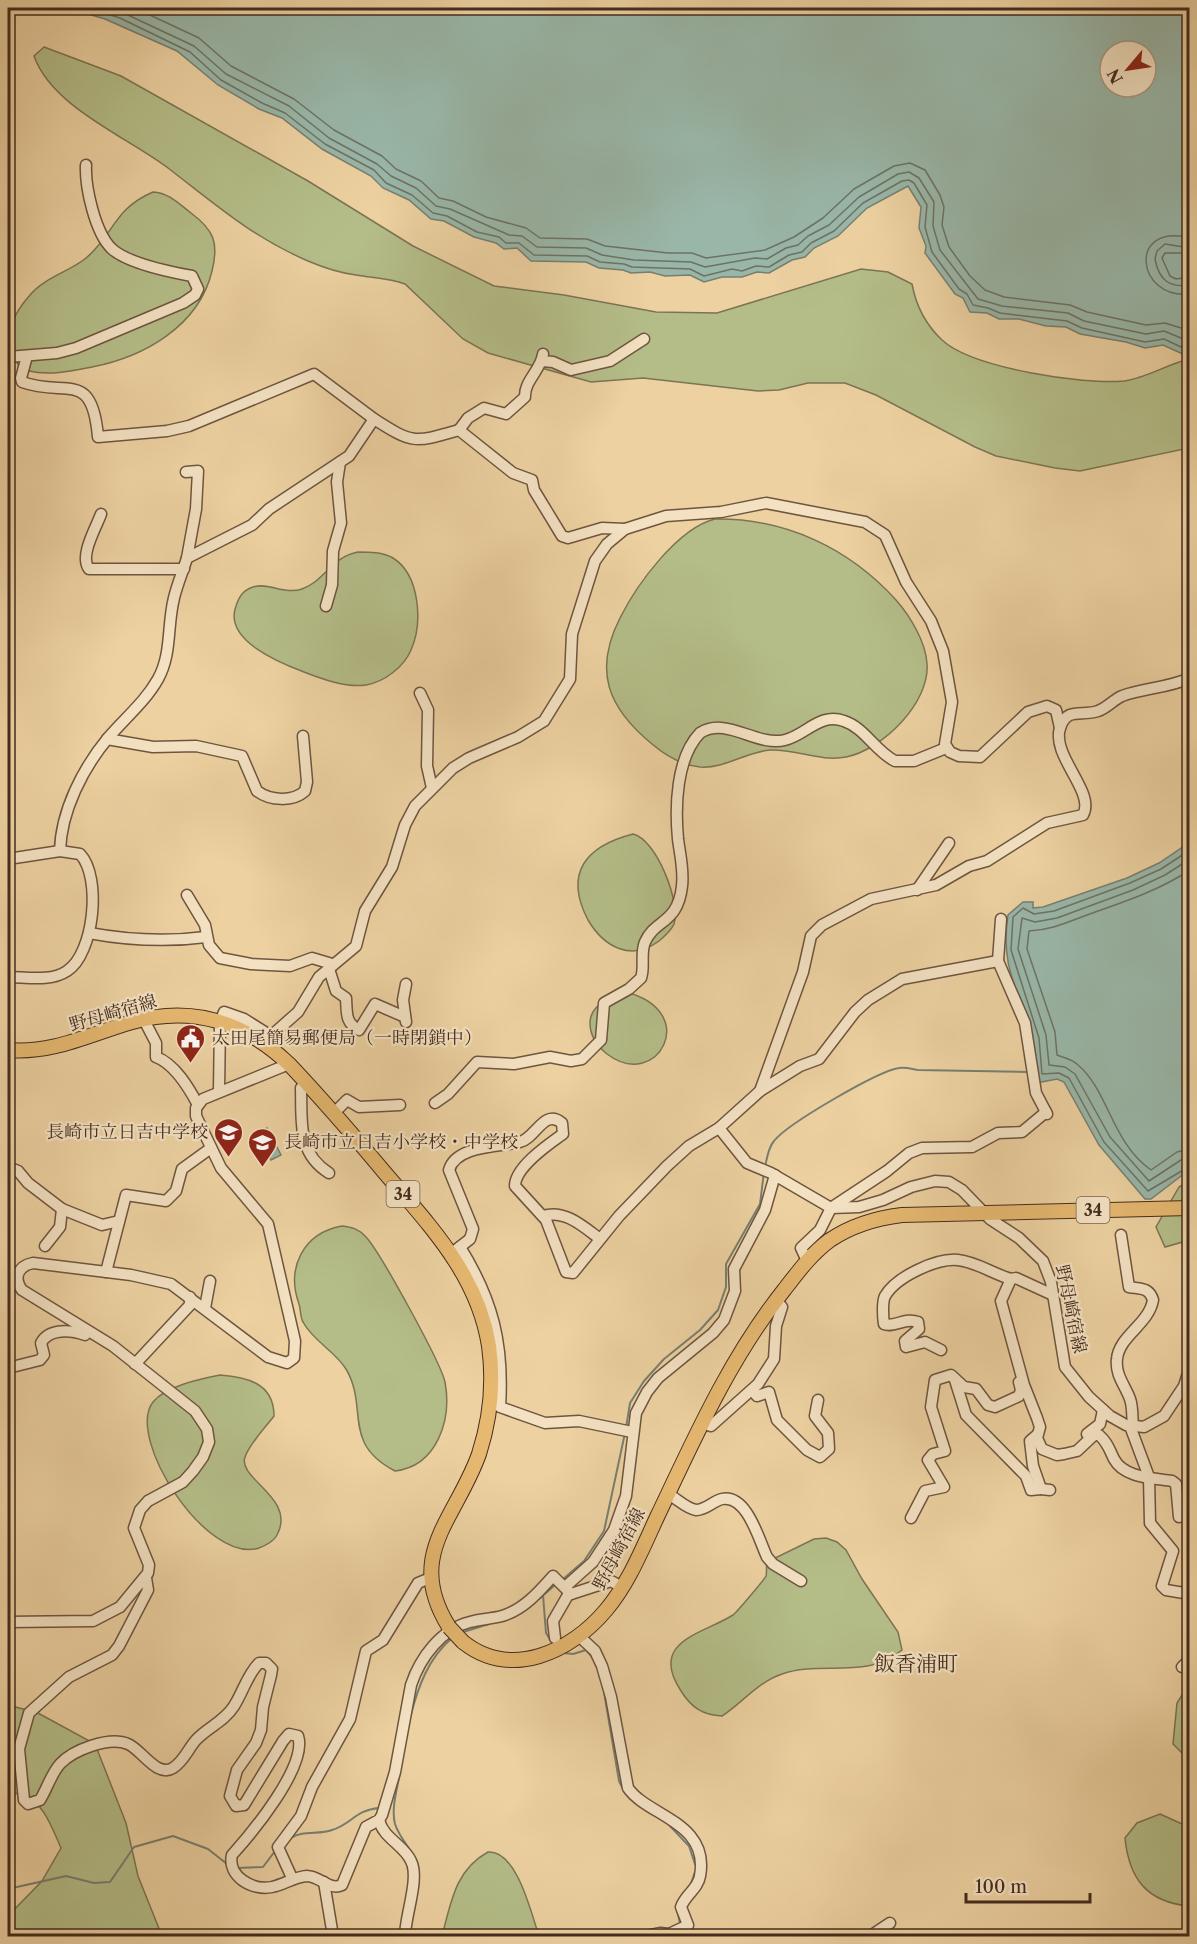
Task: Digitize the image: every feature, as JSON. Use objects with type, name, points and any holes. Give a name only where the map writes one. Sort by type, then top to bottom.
[{"type":"main road","name":"野母崎宿線","points":[[8,1050],[52,1048],[165,1015],[189,1015],[220,1022],[250,1033],[270,1046],[289,1064],[456,1250],[483,1318],[489,1347],[490,1404],[478,1454],[434,1550],[430,1578],[436,1602],[449,1626],[463,1642],[475,1651],[495,1658],[522,1660],[538,1658],[558,1645],[579,1636],[606,1610],[622,1587],[731,1368],[776,1300],[807,1261],[840,1234],[889,1216],[1190,1208]]},
{"type":"street","points":[[8,357],[57,353],[76,348],[183,303],[195,295],[198,289],[192,276],[145,264],[112,249],[93,211],[86,179],[86,165]]},
{"type":"street","points":[[27,356],[22,382],[63,387],[86,397],[95,409],[98,437],[167,431],[189,426],[314,374],[374,419],[405,438],[429,438],[459,430],[468,418],[484,408],[506,414],[512,411],[525,397],[525,389],[542,358],[571,370],[610,361],[644,339]]},
{"type":"street","points":[[101,514],[86,557],[86,565],[89,569],[185,564],[252,525],[278,503],[349,456],[374,419]]},
{"type":"street","points":[[459,430],[513,473],[532,480],[534,490],[562,536],[568,538],[602,528],[625,529],[666,516],[720,512],[766,503],[836,515],[874,526],[885,535],[906,582],[931,621],[943,651],[952,702],[946,748]]},
{"type":"street","points":[[326,606],[332,585],[333,551],[341,523],[337,482],[340,462]]},
{"type":"street","points":[[60,851],[66,819],[80,778],[106,739],[137,710],[144,696],[158,680],[167,658],[174,597],[185,564],[196,509],[198,471],[186,472]]},
{"type":"street","points":[[219,1091],[220,1022],[224,1012],[233,1014],[275,1038],[298,1012],[319,977],[356,946],[365,911],[392,867],[405,825],[415,806],[432,788],[469,758],[518,736],[544,721],[570,679],[572,634],[595,561],[607,544],[625,529]]},
{"type":"street","points":[[1060,728],[1064,719],[1073,712],[1098,711],[1120,697],[1190,678]]},
{"type":"street","points":[[420,693],[428,711],[427,766],[432,788]]},
{"type":"street","points":[[759,1091],[803,972],[811,936],[822,925],[871,899],[936,885],[969,867],[987,861],[1047,824],[1083,814],[1086,807],[1061,750],[1056,710],[1047,706],[1024,714],[991,750],[980,757],[959,756],[946,748]]},
{"type":"street","points":[[435,1102],[448,1094],[477,1062],[514,1064],[550,1057],[578,1061],[587,1056],[600,1040],[604,1003],[629,989],[641,978],[645,940],[668,920],[678,904],[683,876],[677,823],[681,773],[688,752],[700,733],[719,728],[768,741],[783,740],[821,721],[837,719],[858,729],[880,751],[895,761],[914,761],[946,748]]},
{"type":"street","points":[[106,739],[153,747],[196,746],[242,756],[257,791],[262,795],[285,799],[305,792],[307,782],[303,736]]},
{"type":"street","points":[[917,890],[949,843]]},
{"type":"street","points":[[8,862],[60,851],[76,852],[86,862],[92,895],[88,933],[81,956],[66,972],[42,978],[8,977]]},
{"type":"street","points":[[187,895],[205,925],[206,937],[215,955],[231,960],[290,966],[312,958],[330,967],[336,991],[346,998],[347,1020],[354,1028],[359,1030],[375,1004],[406,1021],[403,1000],[406,984]]},
{"type":"street","points":[[807,1261],[801,1248],[820,1230],[831,1208],[909,1154],[922,1148],[972,1147],[998,1134],[1022,1132],[1046,1113],[1036,1093],[1025,1023],[998,961],[1001,919]]},
{"type":"street","points":[[88,933],[126,938],[184,940],[206,937]]},
{"type":"street","points":[[632,1432],[579,1420],[545,1423],[500,1407],[502,1361],[499,1336],[487,1297],[456,1250],[472,1236],[472,1225],[450,1178],[450,1166],[476,1149],[524,1142],[545,1121],[554,1118],[562,1123],[564,1133],[540,1151],[515,1181],[517,1190],[543,1216],[566,1272],[577,1272],[600,1239],[667,1166],[689,1146],[719,1128],[759,1091],[800,1066],[819,1059],[855,1012],[888,986],[919,975],[998,961]]},
{"type":"street","points":[[144,1020],[156,1043],[156,1057],[164,1060],[177,1074],[198,1105],[196,1116],[230,1180],[268,1224],[280,1269],[297,1356],[287,1363],[268,1357],[171,1284],[106,1272],[33,1263],[23,1267],[17,1277],[19,1287],[113,1346],[195,1411],[207,1429],[208,1442],[203,1457],[183,1482],[159,1493],[140,1510],[134,1528],[149,1565],[146,1578],[148,1590],[116,1650],[69,1677],[29,1713],[19,1749],[24,1800],[28,1804],[34,1804],[40,1800],[61,1762],[102,1744],[123,1743],[135,1749],[164,1771],[174,1767],[197,1739],[229,1714],[251,1673],[260,1663],[266,1663],[272,1670],[263,1707],[261,1730],[256,1743],[237,1770],[230,1796],[233,1804],[239,1807],[247,1803],[258,1779],[289,1734],[298,1736],[299,1748],[273,1806],[232,1855],[233,1870],[248,1884],[265,1887],[292,1878],[311,1876],[336,1887],[342,1885],[366,1827],[382,1813]]},
{"type":"street","points":[[8,1034],[8,1050]]},
{"type":"street","points":[[198,1105],[219,1091],[289,1064]]},
{"type":"street","points":[[306,1082],[301,1088],[302,1138],[311,1159],[329,1173]]},
{"type":"street","points":[[334,1113],[347,1100],[360,1107],[400,1105]]},
{"type":"street","points":[[719,1128],[739,1155],[756,1167],[773,1174],[831,1208]]},
{"type":"street","points":[[106,1272],[126,1196],[162,1202],[168,1200],[176,1191],[182,1169],[211,1148]]},
{"type":"street","points":[[8,1167],[18,1171],[28,1183],[62,1209],[102,1225],[119,1221]]},
{"type":"street","points":[[558,1645],[553,1621],[564,1586],[593,1562],[614,1530],[626,1496],[636,1413],[658,1378],[713,1333],[724,1320],[735,1291],[734,1269],[765,1210],[773,1174]]},
{"type":"street","name":"野母崎宿線","points":[[831,1208],[859,1208],[911,1187],[943,1181],[962,1190],[983,1213],[1039,1255],[1047,1270],[1053,1295],[1065,1367],[1075,1382],[1103,1410],[1131,1427]]},
{"type":"street","points":[[45,1246],[60,1227],[62,1209]]},
{"type":"street","points":[[543,1216],[549,1214],[571,1218],[600,1239]]},
{"type":"street","points":[[1121,1235],[1129,1287],[1143,1288],[1153,1299],[1147,1317],[1120,1349],[1116,1361],[1120,1382],[1130,1399],[1131,1427],[1149,1477],[1150,1523],[1173,1551],[1162,1586],[1166,1590],[1190,1594]]},
{"type":"street","points":[[941,1350],[926,1342],[906,1347],[905,1341],[919,1329],[918,1322],[907,1320],[890,1326],[884,1324],[883,1300],[895,1285],[934,1261],[976,1264],[1011,1279],[1022,1279],[1053,1295]]},
{"type":"street","points":[[1011,1279],[1001,1301],[1014,1353],[1040,1426],[1037,1435],[1042,1449],[1050,1453],[1064,1454],[1082,1447],[1097,1434],[1111,1447],[1119,1465],[1138,1476],[1172,1481],[1176,1484],[1179,1517]]},
{"type":"street","points":[[205,1308],[210,1281]]},
{"type":"street","points":[[135,1364],[190,1305],[190,1297]]},
{"type":"street","points":[[702,1423],[711,1426],[752,1390],[774,1359],[776,1326],[782,1307],[776,1300]]},
{"type":"street","points":[[8,1368],[40,1360],[44,1355],[41,1343],[46,1336],[65,1330],[84,1335],[90,1333]]},
{"type":"street","points":[[911,1518],[925,1491],[944,1487],[928,1460],[933,1454],[945,1451],[931,1407],[933,1383],[948,1374],[968,1388],[977,1390],[991,1407],[1008,1403],[1021,1392],[1012,1359],[1014,1353]]},
{"type":"street","points":[[1131,1427],[1149,1425],[1164,1416],[1184,1386],[1190,1367]]},
{"type":"street","points":[[955,1380],[966,1415],[1026,1476],[1031,1490],[1046,1489],[1030,1451],[1030,1438],[1037,1435]]},
{"type":"street","points":[[752,1390],[757,1396],[769,1392],[777,1420],[807,1450],[820,1457],[829,1449],[830,1441],[815,1416],[819,1400]]},
{"type":"street","points":[[1074,1450],[1081,1438],[1100,1424],[1103,1410]]},
{"type":"street","points":[[668,1494],[698,1510],[720,1499],[734,1501],[744,1507],[767,1557],[773,1564],[801,1581]]},
{"type":"street","points":[[405,1936],[414,1869],[409,1857],[382,1829],[382,1813],[395,1772],[411,1685],[416,1671],[434,1645],[466,1623],[511,1612],[537,1594],[553,1576],[564,1586],[611,1581],[622,1587]]},
{"type":"street","points":[[8,1622],[93,1621],[120,1607],[146,1578]]},
{"type":"street","points":[[292,1878],[279,1850],[301,1816],[312,1787],[350,1719],[366,1651],[384,1640],[418,1583],[430,1578]]},
{"type":"street","points":[[579,1636],[595,1651],[612,1697],[628,1788],[674,1820],[690,1839],[700,1856],[698,1884],[681,1907],[688,1925],[669,1934],[645,1936]]},
{"type":"street","points":[[324,1882],[333,1936]]},
{"type":"street","points":[[876,1933],[890,1923]]},
{"type":"green space","points":[[44,47],[121,76],[308,181],[413,246],[494,286],[564,295],[656,312],[717,313],[861,269],[888,272],[912,284],[922,314],[942,340],[977,359],[1002,366],[1056,377],[1106,382],[1140,377],[1189,359],[1189,448],[1080,471],[1055,468],[996,456],[876,395],[845,383],[808,383],[779,390],[758,391],[643,378],[591,382],[488,353],[463,339],[405,284],[344,273],[319,265],[288,252],[251,231],[151,156],[73,106],[43,74],[34,56]]},
{"type":"green space","points":[[153,192],[169,196],[177,202],[205,225],[213,238],[215,253],[212,271],[205,291],[195,308],[167,336],[131,356],[92,367],[60,372],[44,373],[23,368],[16,362],[11,352],[9,335],[14,318],[24,302],[50,279],[86,258],[130,206]]},
{"type":"green space","points":[[715,519],[766,524],[791,530],[814,540],[858,565],[901,606],[912,621],[924,647],[927,664],[926,679],[921,694],[912,709],[888,735],[860,753],[846,757],[827,758],[770,750],[718,765],[700,767],[681,762],[663,752],[625,717],[609,687],[607,672],[607,655],[620,618],[637,589],[673,545],[701,524]]},
{"type":"green space","points":[[358,552],[380,553],[393,558],[402,566],[414,587],[418,614],[415,639],[408,656],[398,668],[386,677],[366,685],[342,684],[294,668],[269,656],[245,639],[234,618],[236,606],[244,592],[259,586],[289,591],[302,589],[317,581],[341,559]]},
{"type":"green space","points":[[633,834],[642,838],[658,859],[670,887],[675,914],[673,927],[659,941],[649,947],[628,951],[610,944],[594,930],[581,903],[578,888],[579,875],[592,854],[617,839]]},
{"type":"green space","points":[[626,992],[649,1002],[662,1015],[667,1030],[664,1045],[655,1056],[642,1063],[625,1063],[607,1054],[597,1044],[591,1032],[591,1016],[597,1006]]},
{"type":"green space","points":[[1189,1181],[1189,1235],[1186,1241],[1165,1247],[1156,1227],[1179,1187]]},
{"type":"green space","points":[[342,1226],[361,1232],[373,1247],[422,1332],[445,1382],[446,1411],[438,1439],[422,1460],[395,1471],[378,1460],[368,1449],[362,1437],[356,1397],[346,1369],[312,1335],[301,1318],[295,1278],[301,1254],[317,1236]]},
{"type":"green space","points":[[220,1375],[239,1377],[256,1384],[264,1389],[273,1405],[274,1416],[254,1441],[245,1457],[245,1465],[249,1473],[274,1500],[281,1522],[274,1539],[259,1548],[238,1548],[217,1537],[195,1519],[176,1495],[150,1442],[147,1419],[153,1402],[159,1396],[175,1387]]},
{"type":"green space","points":[[826,1538],[837,1542],[846,1550],[862,1579],[898,1632],[902,1650],[889,1659],[859,1667],[797,1670],[782,1674],[758,1687],[722,1716],[703,1712],[693,1706],[681,1691],[673,1674],[671,1661],[675,1650],[683,1641],[733,1615],[766,1576],[767,1562],[814,1539]]},
{"type":"green space","points":[[1189,1684],[1189,1760],[1173,1744],[1177,1703]]},
{"type":"green space","points":[[8,1705],[38,1713],[95,1744],[126,1823],[138,1876],[162,1936],[8,1936],[8,1916],[42,1881],[61,1848],[45,1815],[34,1801],[19,1792],[8,1798]]},
{"type":"green space","points":[[1160,1814],[1182,1824],[1189,1824],[1189,1906],[1174,1904],[1151,1894],[1136,1876],[1127,1853],[1125,1838],[1137,1823]]},
{"type":"green space","points":[[488,1852],[498,1854],[515,1872],[539,1936],[442,1936],[461,1878],[477,1859]]},
{"type":"water","points":[[49,8],[1189,8],[1189,343],[1185,355],[1163,345],[1145,348],[1126,342],[1080,334],[1066,327],[1046,326],[1019,319],[999,319],[987,313],[970,312],[963,298],[955,294],[925,253],[926,246],[919,228],[921,207],[908,186],[867,208],[838,236],[814,248],[805,257],[792,260],[769,273],[757,272],[742,277],[722,277],[704,282],[690,275],[665,276],[650,272],[631,273],[599,268],[586,262],[531,261],[517,248],[504,249],[496,243],[474,237],[444,221],[431,219],[409,200],[383,188],[371,176],[322,149],[282,118],[259,109],[218,85],[177,51],[105,19],[78,11]]},
{"type":"water","points":[[1189,839],[1189,1170],[1151,1199],[1145,1199],[1099,1145],[1064,1082],[1057,1079],[1036,1083],[1033,1041],[1008,964],[1006,933],[1008,915],[1023,902],[1033,902],[1033,908],[1043,907],[1127,878],[1159,863],[1187,844]]},
{"type":"water","points":[[267,1128],[281,1155],[271,1160],[256,1133]]},
{"type":"waterway","points":[[765,1167],[770,1147],[782,1133],[834,1099],[888,1071],[904,1068],[1028,1072]]},
{"type":"waterway","points":[[626,1428],[630,1403],[644,1381],[664,1359],[700,1330],[718,1310],[726,1287],[726,1264],[760,1204],[764,1172]]},
{"type":"waterway","points":[[562,1580],[584,1561],[604,1531],[625,1433]]},
{"type":"waterway","points":[[539,1599],[555,1585]]},
{"type":"waterway","points":[[543,1595],[546,1633],[554,1646]]},
{"type":"waterway","points":[[504,1621],[515,1616]]},
{"type":"waterway","points":[[460,1633],[489,1624]]},
{"type":"waterway","points":[[410,1718],[425,1674],[437,1654],[453,1637]]},
{"type":"waterway","points":[[564,1653],[573,1654],[586,1650],[593,1658]]},
{"type":"waterway","points":[[604,1692],[619,1781],[625,1793],[634,1802]]},
{"type":"waterway","points":[[400,1773],[394,1805],[395,1824],[416,1861],[419,1875]]},
{"type":"waterway","points":[[291,1838],[301,1834],[332,1830],[364,1811],[379,1808]]},
{"type":"waterway","points":[[669,1825],[689,1846],[695,1864]]},
{"type":"waterway","points":[[8,1889],[66,1876],[94,1883],[110,1882],[134,1847],[173,1836],[208,1849],[227,1864]]},
{"type":"waterway","points":[[237,1868],[263,1867],[275,1851]]},
{"type":"waterway","points":[[690,1887],[695,1872]]},
{"type":"waterway","points":[[676,1906],[680,1923]]},
{"type":"place","name":"太田尾簡易郵便局（一時閉鎖中）","points":[[191,1064]]},
{"type":"place","name":"長崎市立日吉中学校","points":[[229,1158]]},
{"type":"place","name":"長崎市立日吉小学校・中学校","points":[[263,1168]]},
{"type":"district","name":"飯香浦町","points":[[916,1663]]}]
